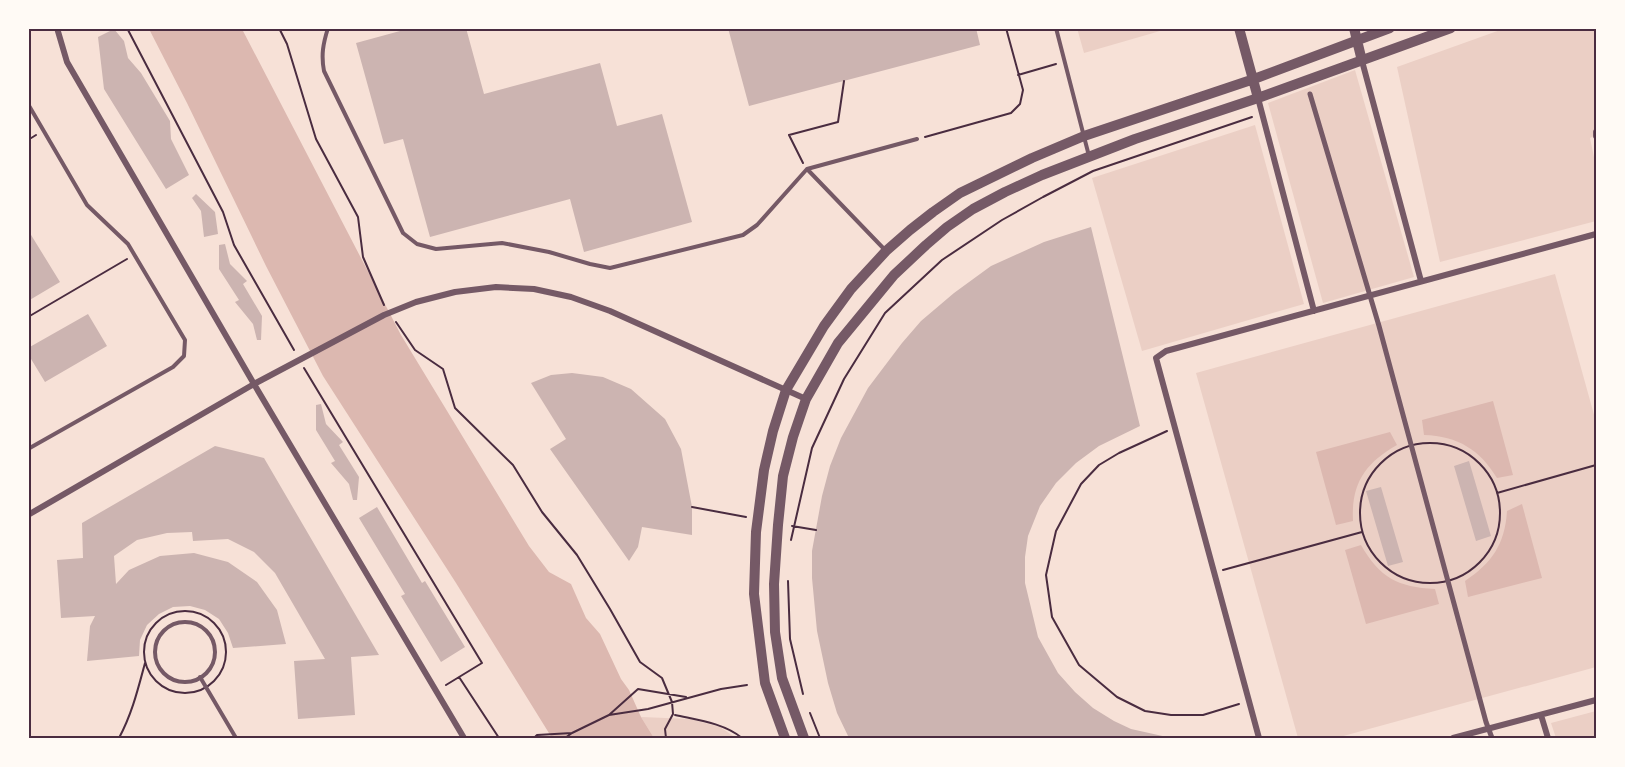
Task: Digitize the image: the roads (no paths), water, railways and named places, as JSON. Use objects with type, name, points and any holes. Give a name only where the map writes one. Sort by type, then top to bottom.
[{"type":"street","points":[[57,28],[68,62],[254,384],[464,738]]},
{"type":"street","points":[[1239,28],[1314,311]]},
{"type":"street","points":[[1353,28],[1421,282]]},
{"type":"street","points":[[785,738],[765,683],[754,594],[756,532],[764,470],[786,390],[824,326],[851,289],[886,251],[960,193],[1032,158],[1084,136],[1254,80],[1390,28]]},
{"type":"street","points":[[804,738],[782,678],[775,632],[774,584],[783,476],[806,399],[838,343],[894,275],[926,245],[973,209],[1042,175],[1135,139],[1258,98],[1450,28]]},
{"type":"street","points":[[1310,94],[1379,326],[1492,738]]},
{"type":"street","points":[[1259,738],[1156,358],[1166,351],[1596,234]]},
{"type":"street","points":[[28,515],[254,384],[384,315],[416,302],[455,292],[496,287],[534,289],[571,297],[610,311],[806,399]]},
{"type":"street","points":[[1453,738],[1596,700]]},
{"type":"street","points":[[1541,715],[1548,738]]},
{"type":"lane","points":[[328,28],[321,57],[324,71],[403,233],[417,244],[436,249],[502,243],[549,252],[610,268],[743,235],[757,225],[807,169],[917,139]]},
{"type":"lane","points":[[1056,28],[1089,156]]},
{"type":"lane","points":[[28,105],[87,205],[128,244],[185,340],[184,356],[173,367],[28,449]]},
{"type":"lane","points":[[807,169],[886,251]]},
{"type":"lane","points":[[192,622],[209,633],[215,651],[214,661],[210,669],[200,677],[184,682],[175,680],[160,668],[155,649],[158,639],[172,625],[192,622]]},
{"type":"lane","points":[[200,677],[236,738]]}]
